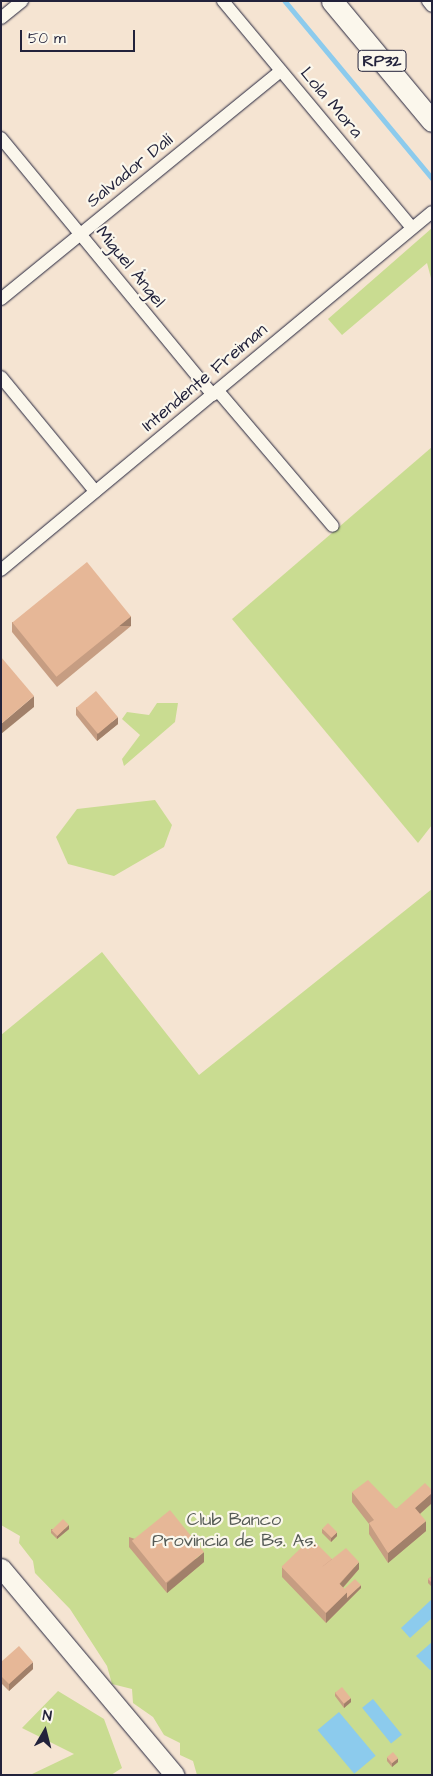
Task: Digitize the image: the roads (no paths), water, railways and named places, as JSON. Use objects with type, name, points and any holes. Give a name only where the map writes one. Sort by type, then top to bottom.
[{"type":"main road","name":"RP32","points":[[332,1],[432,122]]},
{"type":"main road","points":[[1,1568],[175,1775]]},
{"type":"street","points":[[1,18],[22,1]]},
{"type":"street","name":"Lola Mora","points":[[223,1],[411,228]]},
{"type":"street","points":[[428,1],[432,6]]},
{"type":"street","name":"Salvador Dalí","points":[[1,299],[280,70]]},
{"type":"street","name":"Miguel Ángel","points":[[1,138],[80,235],[333,526]]},
{"type":"street","name":"Intendente Freiman","points":[[1,570],[432,212]]},
{"type":"street","points":[[1,378],[95,492]]},
{"type":"water","points":[[432,1599],[432,1618],[410,1638],[401,1628]]},
{"type":"water","points":[[432,1642],[432,1669],[430,1670],[416,1656]]},
{"type":"water","points":[[373,1699],[402,1735],[391,1744],[362,1708]]},
{"type":"water","points":[[339,1712],[376,1756],[354,1774],[318,1730]]},
{"type":"waterway","points":[[285,1],[432,178]]},
{"type":"park label","name":"Club Banco Provincia de Bs. As.","points":[[234,1531]]}]
